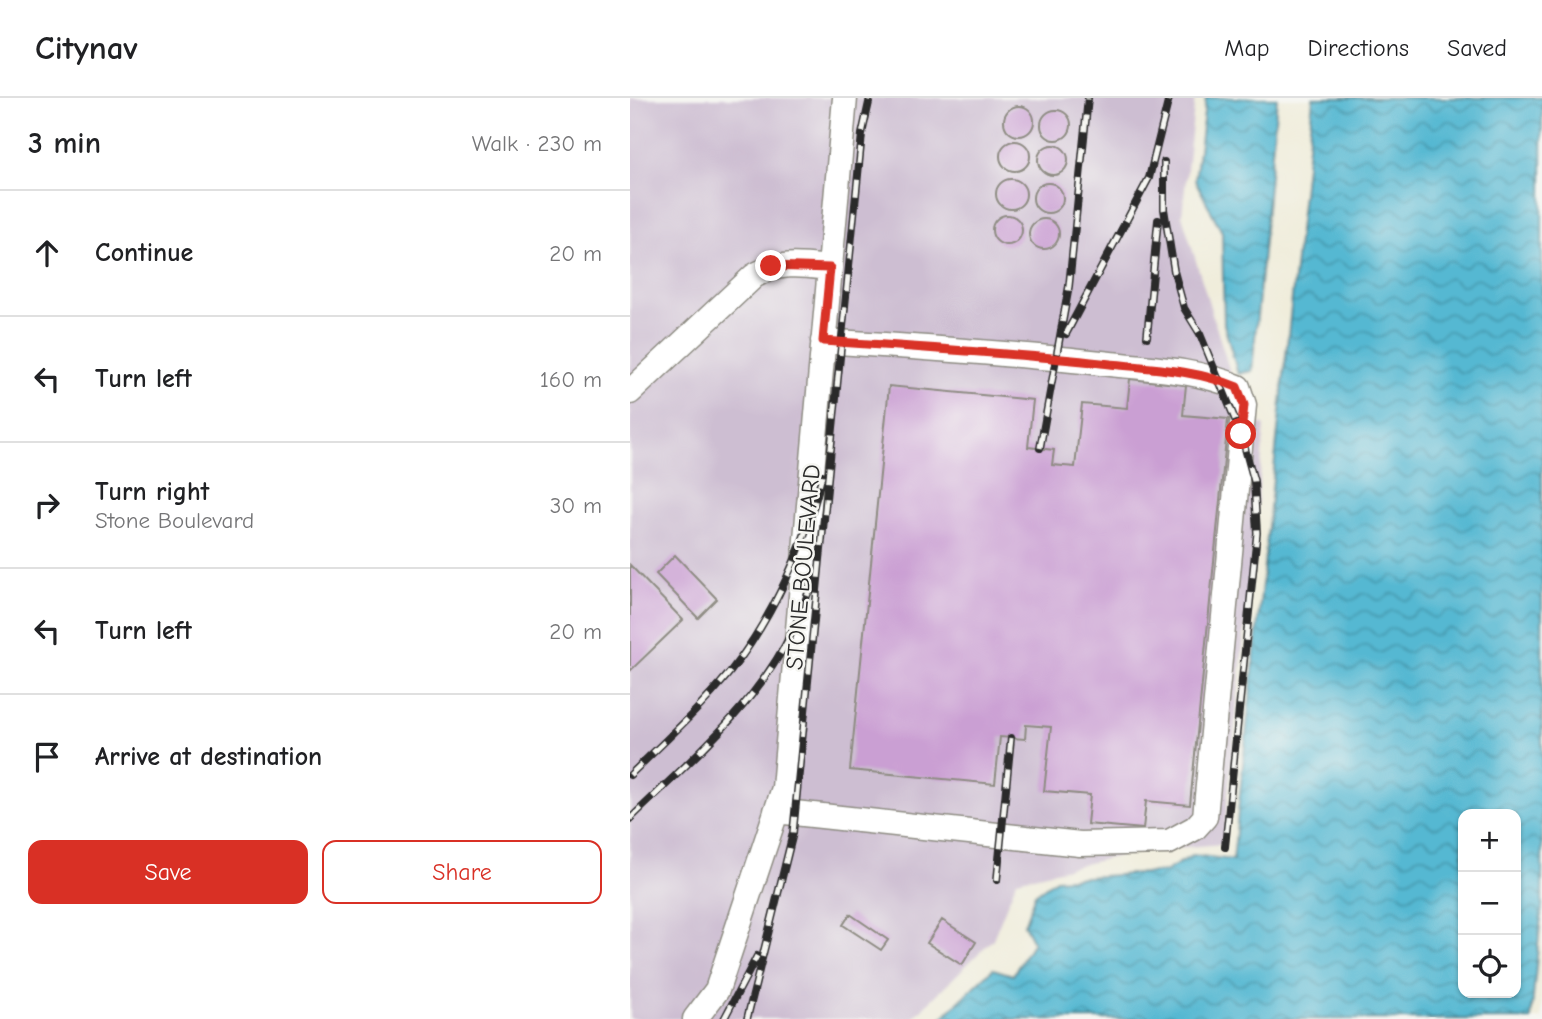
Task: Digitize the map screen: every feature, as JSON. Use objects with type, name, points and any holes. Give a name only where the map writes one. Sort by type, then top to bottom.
[{"type":"lane","name":"STONE BOULEVARD","points":[[695,1019],[717,990],[784,789],[845,98]]},
{"type":"lane","points":[[630,392],[754,276],[771,266],[830,268]]},
{"type":"lane","points":[[776,811],[1080,844],[1169,842],[1195,828],[1205,817],[1244,405],[1237,387],[1219,379],[1153,368],[823,341]]},
{"type":"shaded area","points":[[630,98],[1195,98],[1182,215],[1244,418],[1265,426],[1223,844],[1139,851],[1017,880],[993,939],[912,1019],[630,1019]]},
{"type":"water","points":[[1206,98],[1277,98],[1252,371],[1238,374],[1224,324],[1222,232],[1195,180]]},
{"type":"water","points":[[1313,98],[1542,98],[1542,905],[1531,1019],[941,1019],[993,969],[1013,975],[1033,942],[1024,925],[1035,894],[1056,879],[1164,872],[1193,855],[1233,860]]},
{"type":"building","points":[[1019,106],[1030,110],[1034,121],[1030,132],[1019,136],[1008,132],[1004,121],[1008,110]]},
{"type":"building","points":[[1056,110],[1067,114],[1071,125],[1067,136],[1056,140],[1045,136],[1041,125],[1045,114]]},
{"type":"building","points":[[1015,141],[1026,145],[1030,156],[1026,167],[1015,171],[1004,167],[1000,156],[1004,145]]},
{"type":"building","points":[[1053,145],[1064,149],[1068,160],[1064,171],[1053,175],[1042,171],[1038,160],[1042,149]]},
{"type":"building","points":[[1011,179],[1022,183],[1026,194],[1022,205],[1011,209],[1000,205],[996,194],[1000,183]]},
{"type":"building","points":[[1048,183],[1059,187],[1063,198],[1059,209],[1048,213],[1037,209],[1033,198],[1037,187]]},
{"type":"building","points":[[1007,215],[1018,219],[1022,230],[1018,241],[1007,245],[996,241],[992,230],[996,219]]},
{"type":"building","points":[[1044,219],[1055,223],[1059,234],[1055,245],[1044,249],[1033,245],[1029,234],[1033,223]]},
{"type":"building","points":[[1130,379],[1186,385],[1183,415],[1228,419],[1190,805],[1146,801],[1143,829],[1087,824],[1090,795],[1044,791],[1051,727],[1026,725],[1025,739],[1000,737],[995,784],[850,770],[889,386],[1033,400],[1028,447],[1054,450],[1052,465],[1075,467],[1082,404],[1127,408]]},
{"type":"building","points":[[675,555],[717,599],[698,618],[656,574]]},
{"type":"building","points":[[630,565],[683,620],[630,671]]},
{"type":"building","points":[[850,914],[888,940],[881,950],[843,925]]},
{"type":"building","points":[[942,920],[976,942],[962,965],[927,943]]},
{"type":"railway","points":[[747,1019],[793,833],[862,134],[870,98]]},
{"type":"railway","points":[[1040,448],[1069,286],[1088,98]]},
{"type":"railway","points":[[1066,334],[1149,178],[1169,98]]},
{"type":"railway","points":[[1164,162],[1164,209],[1174,271],[1184,308],[1200,334],[1241,434],[1254,481],[1257,533],[1225,847]]},
{"type":"railway","points":[[1147,337],[1158,220]]},
{"type":"railway","points":[[630,775],[718,686],[761,627],[797,553],[822,475]]},
{"type":"railway","points":[[630,819],[713,738],[763,680],[784,648],[801,613],[813,576]]},
{"type":"railway","points":[[997,880],[1011,738]]},
{"type":"railway","points":[[724,1019],[757,956]]},
{"type":"route","points":[[771,266],[793,264],[830,268],[823,341],[1056,358],[1166,370],[1219,379],[1237,387],[1244,405],[1241,434]]}]
